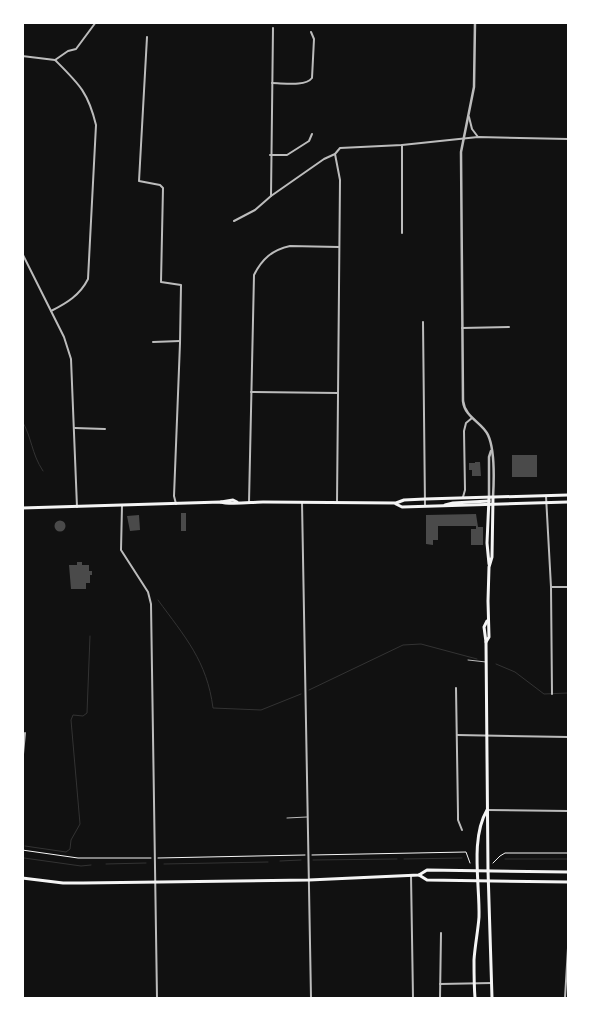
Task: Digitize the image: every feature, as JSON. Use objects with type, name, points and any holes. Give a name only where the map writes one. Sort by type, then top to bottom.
[{"type":"main road","points":[[396,503],[402,507],[440,506],[546,495],[568,495]]},
{"type":"main road","points":[[22,508],[176,504],[233,500],[238,502],[337,503],[396,503],[404,500],[425,499],[490,500]]},
{"type":"main road","points":[[490,500],[493,505],[492,557],[487,621],[484,627],[487,662],[488,880],[492,998]]},
{"type":"main road","points":[[490,500],[493,505]]},
{"type":"main road","points":[[490,500],[487,543],[490,567]]},
{"type":"main road","points":[[493,505],[568,502]]},
{"type":"main road","points":[[475,998],[474,960],[479,921],[479,838],[481,820],[487,810]]},
{"type":"main road","points":[[22,878],[63,882],[309,880],[419,875],[428,870],[568,872]]},
{"type":"main road","points":[[419,875],[427,880],[568,882]]},
{"type":"street","points":[[55,60],[68,51],[76,49],[96,22]]},
{"type":"street","points":[[475,22],[474,87],[463,139],[461,161],[464,404],[466,412],[488,434],[493,457],[490,500]]},
{"type":"street","points":[[271,196],[270,155],[274,28]]},
{"type":"street","points":[[272,83],[310,81],[312,78],[314,39],[311,32]]},
{"type":"street","points":[[147,37],[139,181],[160,185],[163,188],[161,282],[181,285],[174,496],[176,504]]},
{"type":"street","points":[[22,56],[55,60],[74,78],[85,94],[91,106],[96,125],[88,279],[82,290],[66,304],[51,311]]},
{"type":"street","points":[[468,116],[472,130],[478,137]]},
{"type":"street","points":[[270,155],[287,154],[309,141],[312,134]]},
{"type":"street","points":[[234,221],[255,210],[271,196],[324,158],[335,154],[340,148],[478,137],[568,139]]},
{"type":"street","points":[[402,144],[402,234]]},
{"type":"street","points":[[335,154],[340,180],[337,503]]},
{"type":"street","points":[[249,502],[252,285],[254,275],[269,254],[290,246],[340,247]]},
{"type":"street","points":[[22,252],[64,337],[71,359],[77,507]]},
{"type":"street","points":[[423,322],[425,506]]},
{"type":"street","points":[[462,328],[509,327]]},
{"type":"street","points":[[153,342],[180,341]]},
{"type":"street","points":[[251,392],[338,393]]},
{"type":"street","points":[[461,499],[464,495],[465,486],[464,431],[466,423],[472,418]]},
{"type":"street","points":[[74,428],[105,429]]},
{"type":"street","points":[[546,495],[552,694]]},
{"type":"street","points":[[302,502],[311,998]]},
{"type":"street","points":[[122,506],[121,550],[148,592],[151,604],[157,998]]},
{"type":"street","points":[[550,587],[568,587]]},
{"type":"street","points":[[456,688],[458,820],[462,830]]},
{"type":"street","points":[[22,765],[25,733]]},
{"type":"street","points":[[457,735],[568,737]]},
{"type":"street","points":[[487,810],[568,811]]},
{"type":"street","points":[[412,875],[413,998]]},
{"type":"street","points":[[440,998],[441,933]]},
{"type":"street","points":[[565,998],[568,950]]},
{"type":"street","points":[[440,984],[474,985],[492,983]]},
{"type":"lane","points":[[468,660],[487,662]]},
{"type":"lane","points":[[287,818],[308,817]]},
{"type":"path","points":[[22,850],[78,858],[151,858]]},
{"type":"path","points":[[312,855],[466,852],[470,863]]},
{"type":"path","points":[[494,863],[505,853],[568,853]]},
{"type":"path","points":[[158,858],[304,855]]},
{"type":"building","points":[[512,455],[537,455],[537,477],[512,477]]},
{"type":"building","points":[[480,462],[481,476],[472,476],[472,470],[469,470],[469,463]]},
{"type":"building","points":[[181,513],[186,513],[186,531],[181,531]]},
{"type":"building","points":[[476,514],[478,527],[483,527],[483,545],[471,545],[471,529],[476,529],[476,526],[438,526],[438,540],[433,540],[433,545],[426,544],[426,515]]},
{"type":"building","points":[[139,515],[140,530],[130,531],[127,516]]},
{"type":"building","points":[[58,521],[62,521],[65,526],[64,530],[58,531],[55,528],[55,524]]},
{"type":"building","points":[[77,562],[82,562],[82,565],[89,565],[89,571],[92,571],[90,583],[86,583],[86,589],[71,589],[69,565],[77,565]]},
{"type":"waterway","points":[[22,421],[43,471]]},
{"type":"waterway","points":[[158,600],[186,638],[200,663],[206,676],[213,708],[261,710],[301,694]]},
{"type":"waterway","points":[[25,846],[66,852],[70,849],[71,840],[80,824],[71,720],[73,715],[83,716],[87,713],[90,636]]},
{"type":"waterway","points":[[309,690],[403,645],[421,644],[477,659]]},
{"type":"waterway","points":[[496,664],[515,672],[544,694],[568,693]]},
{"type":"waterway","points":[[24,858],[81,866],[91,865]]},
{"type":"waterway","points":[[404,859],[462,858]]},
{"type":"waterway","points":[[313,860],[397,859]]},
{"type":"waterway","points":[[505,859],[568,859]]},
{"type":"waterway","points":[[280,861],[301,860]]},
{"type":"waterway","points":[[164,864],[268,862]]},
{"type":"waterway","points":[[106,864],[146,863]]}]
